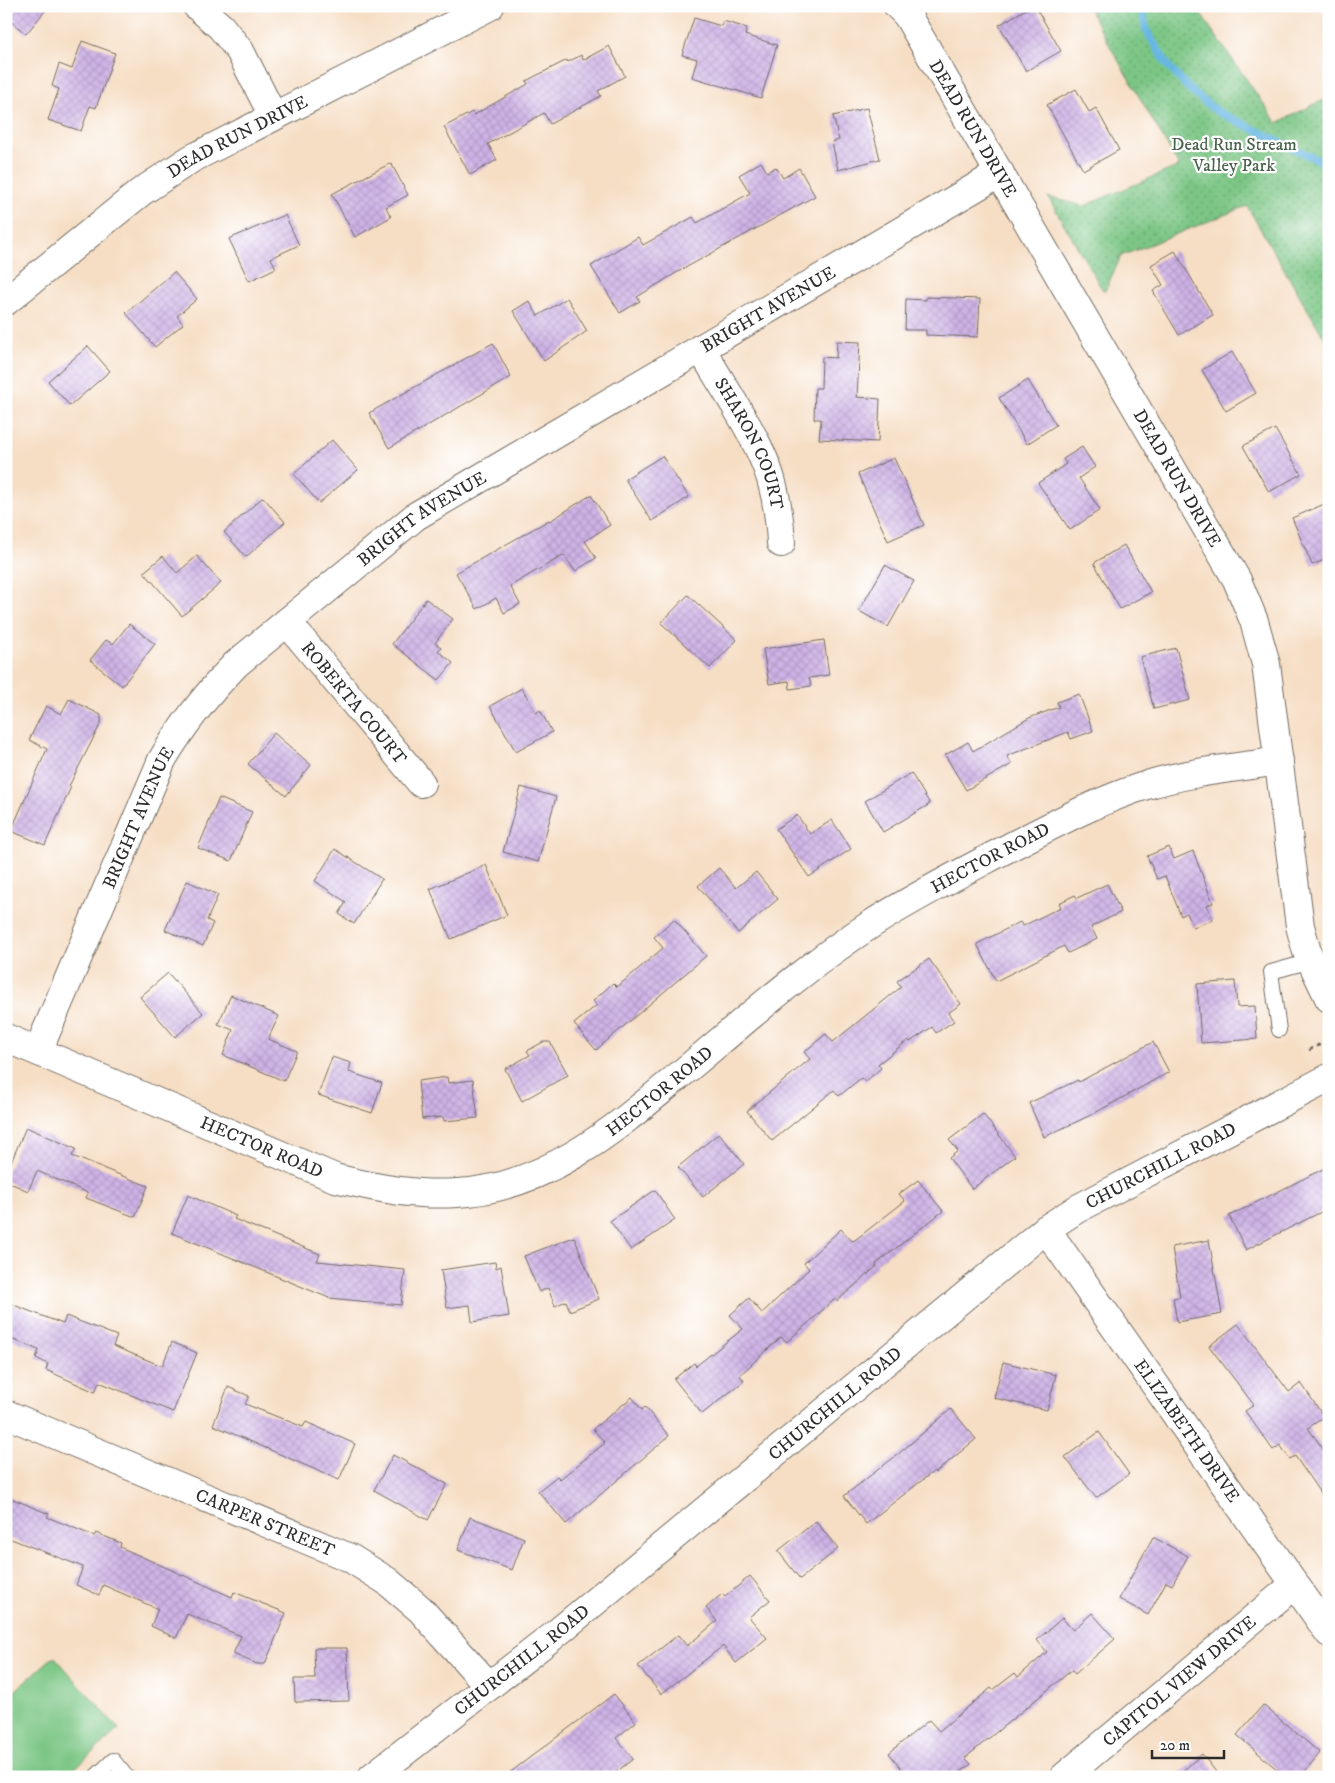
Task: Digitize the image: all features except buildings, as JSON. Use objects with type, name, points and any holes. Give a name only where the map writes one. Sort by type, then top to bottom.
[{"type":"street","points":[[197,6],[221,27],[240,51],[273,116]]},
{"type":"street","name":"DEAD RUN DRIVE","points":[[6,301],[141,192],[191,160],[273,116],[490,6]]},
{"type":"street","name":"DEAD RUN DRIVE","points":[[898,6],[908,15],[1237,580],[1254,621],[1266,664],[1300,926],[1311,960],[1329,998]]},
{"type":"street","name":"BRIGHT AVENUE","points":[[38,1051],[162,760],[184,722],[209,691],[236,664],[416,516],[1000,173]]},
{"type":"street","name":"SHARON COURT","points":[[701,348],[758,448],[768,471],[779,511],[781,543]]},
{"type":"street","name":"ROBERTA COURT","points":[[287,622],[421,783]]},
{"type":"street","name":"HECTOR ROAD","points":[[6,1038],[336,1178],[380,1189],[419,1194],[460,1193],[503,1185],[544,1170],[583,1151],[619,1125],[805,971],[869,925],[930,889],[1111,798],[1148,785],[1279,761]]},
{"type":"street","name":"CHURCHILL ROAD","points":[[372,1777],[552,1637],[1046,1228],[1077,1208],[1329,1078]]},
{"type":"street","name":"ELIZABETH DRIVE","points":[[1046,1228],[1329,1633]]},
{"type":"street","name":"CARPER STREET","points":[[6,1414],[350,1558],[387,1581],[420,1609],[489,1686]]},
{"type":"street","name":"CAPITOL VIEW DRIVE","points":[[1064,1777],[1295,1584]]},
{"type":"lane","points":[[1279,1030],[1271,972],[1311,960]]},
{"type":"lane","points":[[95,1777],[112,1760],[127,1777]]},
{"type":"path","points":[[1309,1050],[1329,1040]]},
{"type":"green space","name":"Dead Run Stream Valley Park","points":[[1087,6],[1195,6],[1277,123],[1329,97],[1329,346],[1247,206],[1121,256],[1105,291],[1102,289],[1048,197],[1084,206],[1179,166]]},
{"type":"green space","points":[[54,1656],[119,1729],[65,1777],[19,1777],[6,1762],[6,1699]]},
{"type":"waterway","points":[[1142,6],[1146,30],[1168,66],[1191,91],[1218,112],[1318,160],[1329,168]]}]
